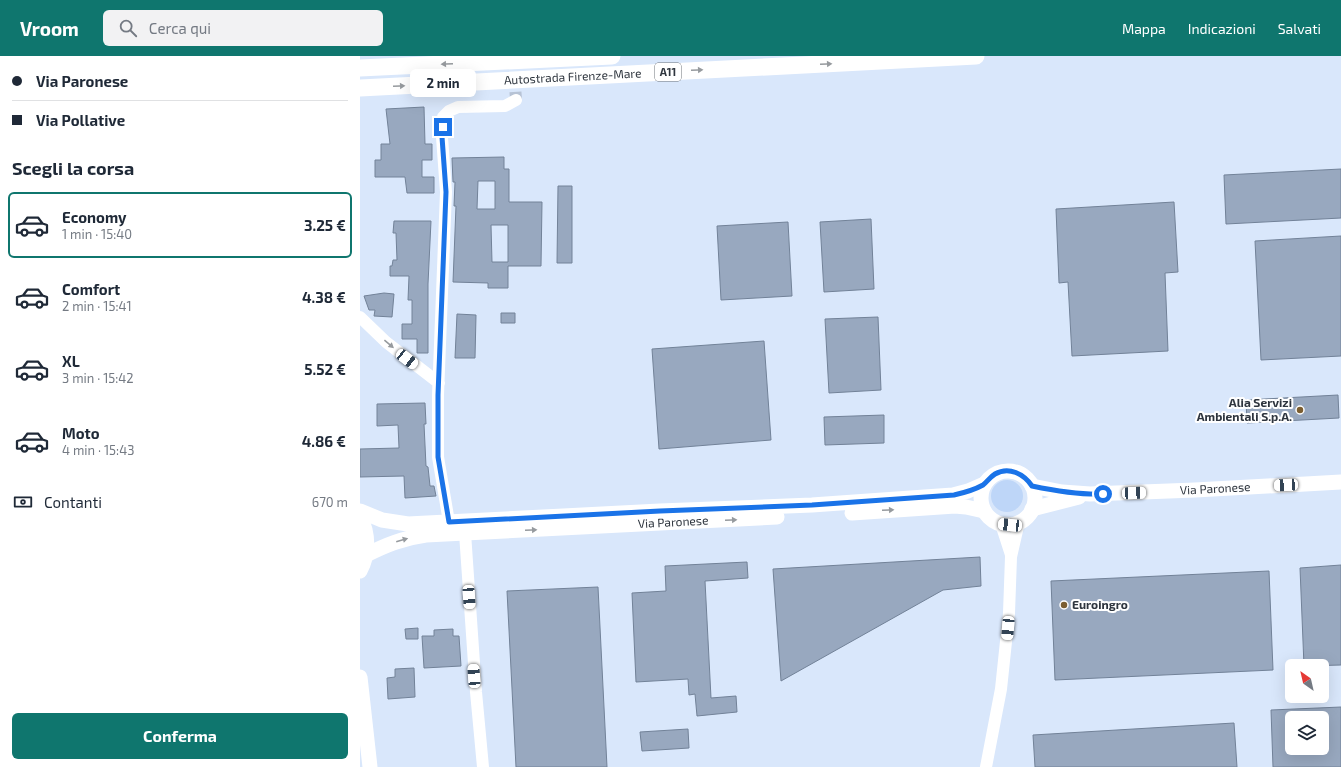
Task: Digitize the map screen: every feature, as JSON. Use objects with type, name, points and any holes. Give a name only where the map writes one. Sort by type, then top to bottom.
[{"type":"highway","name":"Autostrada Firenze-Mare","points":[[360,68],[612,56]]},
{"type":"highway","name":"Autostrada Firenze-Mare","points":[[360,88],[976,56]]},
{"type":"main road","name":"Via Paronese","points":[[360,511],[382,520],[408,524],[812,505],[954,495],[984,484],[996,473],[1005,471],[1013,471],[1021,474],[1028,479],[1032,486],[1062,492],[1090,494],[1341,482]]},
{"type":"main road","points":[[984,484],[981,493],[981,502],[984,511]]},
{"type":"main road","points":[[1001,524],[1010,525],[1024,519],[1032,508],[1034,501],[1032,486]]},
{"type":"main road","name":"Via Paronese","points":[[1032,508],[1090,494]]},
{"type":"main road","name":"Via Paronese","points":[[366,555],[388,544],[413,537],[955,506],[984,511],[988,517],[1001,524]]},
{"type":"main road","points":[[360,516],[366,537],[366,555],[360,571]]},
{"type":"main road","points":[[360,677],[370,767]]},
{"type":"street","points":[[449,522],[438,457],[439,383],[446,192],[442,137],[443,116],[449,111],[458,107],[505,106],[516,100]]},
{"type":"street","points":[[360,317],[372,330],[391,346],[439,383]]},
{"type":"street","points":[[986,767],[1001,689],[1009,613],[1011,557],[1019,522]]},
{"type":"street","points":[[1001,524],[1011,557]]},
{"type":"street","points":[[465,533],[476,692],[483,767]]},
{"type":"shaded area","points":[[1007,480],[1016,483],[1020,487],[1023,496],[1020,505],[1016,509],[1007,512],[998,509],[994,505],[991,496],[994,487],[998,483]]},
{"type":"building","points":[[424,107],[425,144],[432,144],[432,160],[422,160],[422,177],[434,177],[434,193],[407,193],[405,177],[375,177],[375,160],[381,160],[381,144],[390,144],[386,109]]},
{"type":"building","points":[[504,157],[504,169],[509,169],[509,202],[542,202],[541,266],[508,266],[508,288],[488,288],[488,283],[453,282],[456,206],[454,206],[455,182],[453,182],[452,158]],"holes":[[[478,181],[495,181],[495,209],[477,209]],[[491,225],[508,225],[508,262],[492,262]]]},
{"type":"building","points":[[1341,169],[1341,218],[1226,224],[1224,175]]},
{"type":"building","points":[[558,186],[572,186],[572,263],[557,263]]},
{"type":"building","points":[[1174,202],[1178,272],[1165,273],[1168,351],[1072,356],[1068,282],[1059,283],[1056,209]]},
{"type":"building","points":[[871,219],[874,289],[824,292],[820,222]]},
{"type":"building","points":[[394,221],[431,221],[428,284],[428,353],[417,353],[417,339],[402,339],[402,324],[412,324],[412,300],[408,300],[409,276],[390,276],[390,266],[392,266],[393,260],[397,260],[396,233],[393,233]]},
{"type":"building","points":[[788,222],[792,296],[721,300],[717,226]]},
{"type":"building","points":[[1341,236],[1341,356],[1261,360],[1255,241]]},
{"type":"building","points":[[384,293],[394,294],[392,317],[374,316],[375,310],[369,310],[364,296]]},
{"type":"building","points":[[501,313],[515,313],[515,323],[501,323]]},
{"type":"building","points":[[457,314],[476,315],[475,358],[455,358]]},
{"type":"building","points":[[878,317],[881,390],[829,393],[825,319]]},
{"type":"building","points":[[764,341],[771,440],[659,449],[652,349]]},
{"type":"building","points":[[1338,395],[1339,418],[1247,423],[1246,400]]},
{"type":"building","points":[[425,403],[426,424],[424,424],[426,466],[428,467],[430,486],[434,486],[436,496],[405,498],[404,476],[360,477],[360,449],[399,448],[398,425],[377,426],[377,404]]},
{"type":"building","points":[[884,415],[884,443],[825,445],[824,417]]},
{"type":"building","points":[[980,557],[981,586],[943,590],[781,681],[773,569]]},
{"type":"building","points":[[747,562],[748,578],[705,581],[711,698],[736,696],[737,712],[697,716],[695,694],[689,695],[688,679],[636,682],[632,593],[666,591],[665,566]]},
{"type":"building","points":[[1341,565],[1341,665],[1329,665],[1329,659],[1304,659],[1300,568]]},
{"type":"building","points":[[1269,571],[1273,670],[1055,680],[1051,581]]},
{"type":"building","points":[[598,587],[607,767],[516,767],[507,591]]},
{"type":"building","points":[[418,628],[418,639],[406,639],[405,629]]},
{"type":"building","points":[[453,629],[453,636],[459,636],[461,666],[424,668],[422,636],[434,636],[434,630]]},
{"type":"building","points":[[414,668],[415,697],[388,699],[387,678],[395,677],[395,669]]},
{"type":"building","points":[[1341,707],[1341,767],[1273,767],[1271,710]]},
{"type":"building","points":[[1234,723],[1237,767],[1035,767],[1033,735]]},
{"type":"building","points":[[688,729],[689,748],[642,751],[640,732]]},
{"type":"tunnel","points":[[513,56],[516,100]]},
{"type":"place","name":"Alia Servizi Ambientali S.p.A.","points":[[1300,410]]},
{"type":"place","name":"Euroingro","points":[[1064,605]]},
{"type":"route","points":[[443,127],[442,137],[446,192],[438,395],[438,457],[449,522],[660,511],[786,507],[954,495],[984,484],[996,473],[1005,471],[1013,471],[1021,474],[1028,479],[1032,486],[1062,492],[1103,494]]}]
